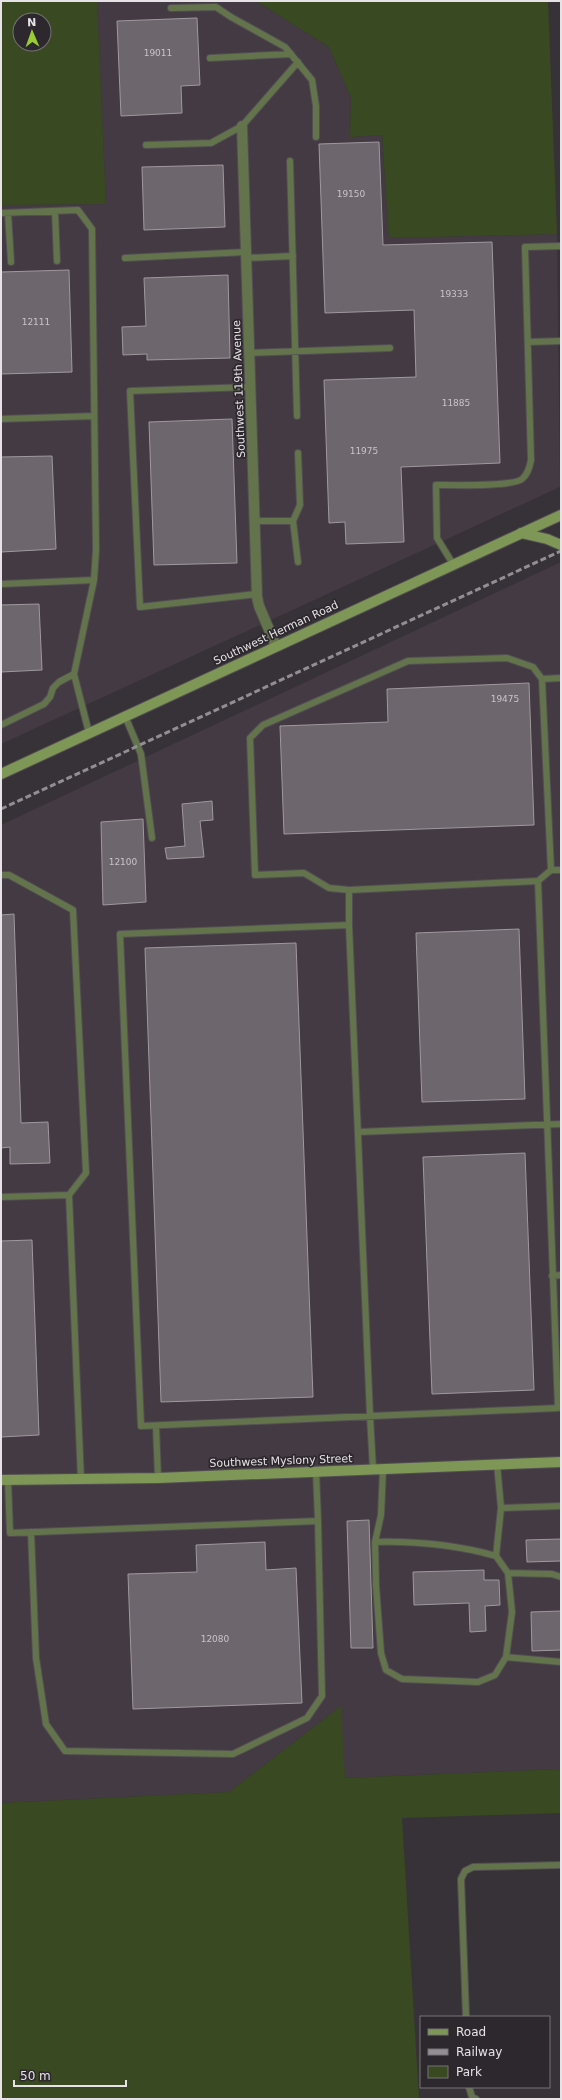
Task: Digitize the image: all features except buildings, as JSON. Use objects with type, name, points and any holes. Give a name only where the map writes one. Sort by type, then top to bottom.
[{"type":"main road","name":"Southwest Herman Road","points":[[1,774],[561,515]]},
{"type":"main road","points":[[520,533],[547,538],[561,545]]},
{"type":"main road","name":"Southwest Myslony Street","points":[[5,1480],[158,1478],[561,1462]]},
{"type":"street","name":"Southwest 119th Avenue","points":[[242,126],[257,594],[259,606],[276,646]]},
{"type":"lane","points":[[171,8],[216,7],[231,18],[285,46],[312,80],[316,106],[316,137]]},
{"type":"lane","points":[[210,58],[291,54]]},
{"type":"lane","points":[[146,145],[212,143],[242,126],[298,62]]},
{"type":"lane","points":[[290,161],[297,416]]},
{"type":"lane","points":[[1,213],[78,210],[92,229],[94,580],[74,674],[89,733]]},
{"type":"lane","points":[[55,211],[57,261]]},
{"type":"lane","points":[[8,213],[11,262]]},
{"type":"lane","points":[[453,564],[437,538],[436,486],[508,484],[522,480],[529,469],[531,460],[525,246],[561,246]]},
{"type":"lane","points":[[125,258],[246,255],[292,256]]},
{"type":"lane","points":[[528,342],[561,341]]},
{"type":"lane","points":[[249,353],[390,348]]},
{"type":"lane","points":[[250,387],[130,392],[140,607],[257,594]]},
{"type":"lane","points":[[1,419],[94,416]]},
{"type":"lane","points":[[298,453],[300,505],[293,521],[298,562]]},
{"type":"lane","points":[[255,521],[293,521]]},
{"type":"lane","points":[[1,584],[94,580]]},
{"type":"lane","points":[[551,870],[542,679],[533,667],[507,658],[408,661],[263,725],[250,738],[255,875],[304,873],[329,888],[349,890],[538,881],[551,870],[561,870]]},
{"type":"lane","points":[[1,725],[44,704],[50,697],[53,688],[59,682],[74,674]]},
{"type":"lane","points":[[542,679],[561,678]]},
{"type":"lane","points":[[125,716],[141,754],[152,838]]},
{"type":"lane","points":[[1,875],[9,875],[73,910],[86,1173],[69,1195],[81,1480]]},
{"type":"lane","points":[[349,925],[120,934],[141,1426],[558,1408],[546,1124],[538,881]]},
{"type":"lane","points":[[349,890],[349,925],[370,1416],[378,1469],[381,1515],[375,1542],[376,1586],[381,1652],[386,1670],[402,1678],[478,1682],[495,1675],[506,1657],[512,1612],[508,1573],[496,1556],[465,1548],[412,1541],[375,1542]]},
{"type":"lane","points":[[358,1132],[561,1124]]},
{"type":"lane","points":[[1,1198],[69,1195]]},
{"type":"lane","points":[[552,1276],[561,1275]]},
{"type":"lane","points":[[156,1426],[158,1478]]},
{"type":"lane","points":[[496,1556],[501,1508],[497,1464]]},
{"type":"lane","points":[[31,1532],[36,1658],[46,1724],[65,1751],[233,1754],[307,1718],[322,1696],[316,1471]]},
{"type":"lane","points":[[5,1480],[10,1533],[318,1521]]},
{"type":"lane","points":[[501,1508],[561,1506]]},
{"type":"lane","points":[[508,1573],[552,1574],[561,1577]]},
{"type":"lane","points":[[506,1657],[561,1662]]},
{"type":"lane","points":[[466,2016],[461,1879],[465,1871],[473,1867],[561,1865]]},
{"type":"lane","points":[[469,2088],[472,2097],[476,2099]]},
{"type":"shaded area","points":[[97,1],[256,1],[329,47],[351,98],[350,137],[382,135],[389,238],[557,234],[560,487],[1,744],[1,205],[106,204]]},
{"type":"shaded area","points":[[561,562],[561,1769],[345,1778],[340,1707],[229,1792],[1,1803],[1,825]]},
{"type":"green space","points":[[1,1],[97,1],[106,204],[1,205]]},
{"type":"green space","points":[[256,1],[548,1],[557,234],[389,238],[382,135],[350,137],[351,98],[329,47]]},
{"type":"green space","points":[[341,1706],[345,1778],[561,1769],[561,1813],[402,1818],[419,2099],[1,2099],[1,1803],[229,1792]]},
{"type":"railway","points":[[1,809],[561,551]]}]
